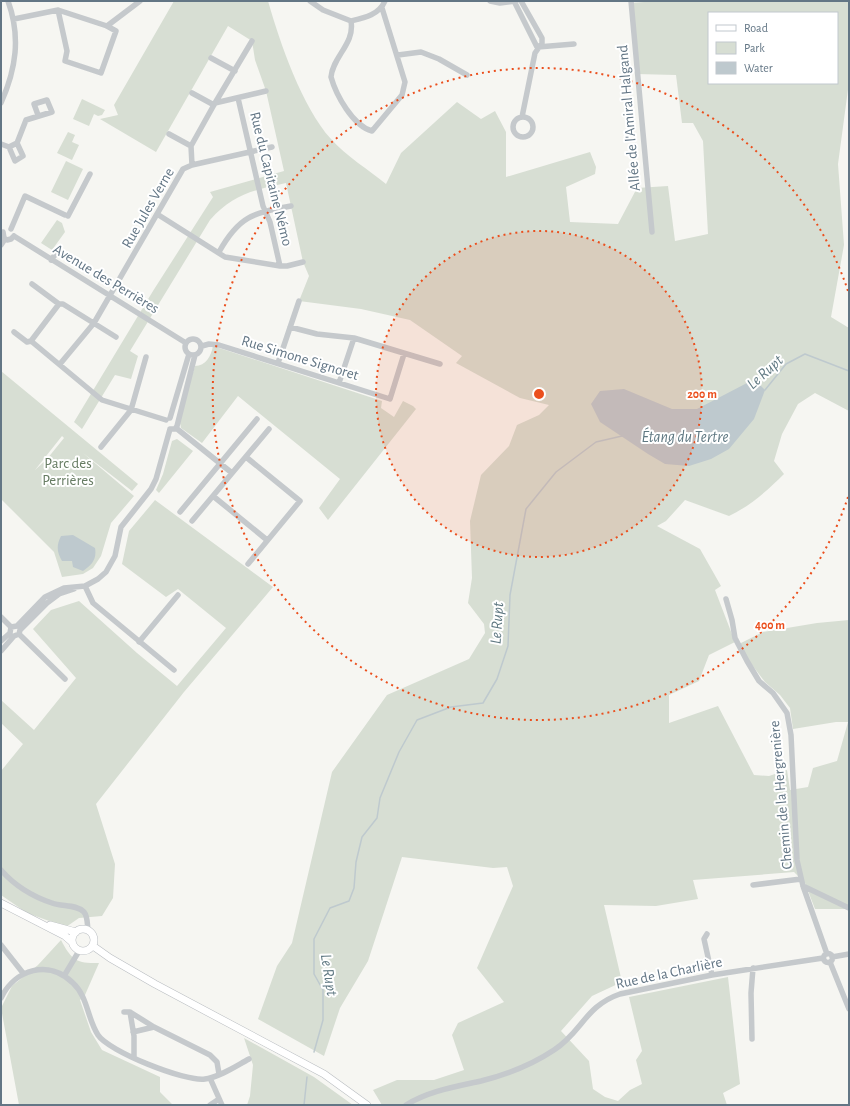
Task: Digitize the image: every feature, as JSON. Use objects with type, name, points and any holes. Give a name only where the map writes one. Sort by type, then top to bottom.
[{"type":"main road","points":[[1,903],[65,936],[79,950],[88,950],[93,946],[94,935],[88,930],[82,929],[76,932],[72,942]]},
{"type":"main road","points":[[26,916],[76,932]]},
{"type":"main road","points":[[93,946],[110,958],[155,984],[324,1074],[352,1092],[367,1105]]},
{"type":"street","points":[[1,103],[15,64],[16,36],[14,19],[8,1]]},
{"type":"street","points":[[107,26],[140,1]]},
{"type":"street","points":[[314,2],[323,10],[351,22],[363,18],[382,8],[385,1]]},
{"type":"street","points":[[490,1],[500,3],[515,1],[537,47]]},
{"type":"street","points":[[521,1],[542,38],[542,43],[537,47],[523,103],[522,117]]},
{"type":"street","name":"Allée de l'Amiral Halgand","points":[[631,1],[652,232]]},
{"type":"street","points":[[351,22],[352,30],[350,39],[335,65],[331,77],[346,108],[354,118],[369,131],[375,130],[402,95],[405,88],[404,76],[398,55],[382,8]]},
{"type":"street","points":[[14,19],[58,10],[107,26],[116,31],[101,73],[65,61],[66,51],[58,10]]},
{"type":"street","points":[[192,165],[191,146],[214,104],[252,41]]},
{"type":"street","points":[[537,47],[574,44]]},
{"type":"street","points":[[398,55],[421,52],[439,59],[467,75]]},
{"type":"street","points":[[211,58],[235,71]]},
{"type":"street","points":[[192,92],[214,104],[266,91]]},
{"type":"street","name":"Rue du Capitaine Némo","points":[[238,98],[265,211],[270,222],[280,266]]},
{"type":"street","points":[[9,147],[17,143],[26,120],[38,115]]},
{"type":"street","points":[[170,134],[191,146]]},
{"type":"street","points":[[1,144],[9,147],[15,161],[23,156],[17,143]]},
{"type":"street","name":"Rue Jules Verne","points":[[60,364],[94,323],[158,214],[179,174],[186,167],[192,165],[272,147]]},
{"type":"street","points":[[5,239],[11,239],[14,236],[11,229],[25,196],[67,216],[90,174]]},
{"type":"street","points":[[219,252],[229,235],[240,222],[254,214],[291,206]]},
{"type":"street","points":[[158,214],[226,257],[280,266],[303,262]]},
{"type":"street","points":[[5,239],[2,231],[11,229]]},
{"type":"street","name":"Avenue des Perrières","points":[[14,236],[186,342]]},
{"type":"street","points":[[1,244],[5,239]]},
{"type":"street","points":[[52,260],[58,251]]},
{"type":"street","points":[[32,284],[59,304],[63,304],[116,337]]},
{"type":"street","points":[[278,363],[299,301]]},
{"type":"street","points":[[31,341],[59,304]]},
{"type":"street","points":[[290,327],[317,334],[354,338],[440,364]]},
{"type":"street","points":[[14,332],[27,342],[31,341],[102,400],[131,410],[168,419],[174,418],[177,424],[220,464],[232,473]]},
{"type":"street","points":[[339,383],[354,338]]},
{"type":"street","points":[[190,339],[196,339],[202,346],[200,352],[195,355],[189,354],[185,349],[186,342],[190,339]]},
{"type":"street","name":"Rue Simone Signoret","points":[[202,346],[209,344],[219,345],[390,399],[404,354]]},
{"type":"street","points":[[170,430],[166,425],[189,354]]},
{"type":"street","points":[[1,651],[15,631],[45,596],[64,588],[85,586],[102,576],[110,566],[117,550],[118,536],[121,527],[151,489],[156,479],[170,430],[177,424],[195,355]]},
{"type":"street","points":[[101,447],[131,410],[146,357]]},
{"type":"street","points":[[180,512],[257,419]]},
{"type":"street","points":[[192,521],[270,429]]},
{"type":"street","points":[[246,457],[300,501],[248,564]]},
{"type":"street","points":[[213,496],[267,540]]},
{"type":"street","points":[[85,586],[93,603],[174,670]]},
{"type":"street","points":[[139,642],[178,595]]},
{"type":"street","name":"Chemin de la Hergrenière","points":[[726,599],[735,638],[759,681],[773,694],[787,713],[791,735],[796,841],[803,886],[828,957],[849,1009]]},
{"type":"street","points":[[1,617],[65,679]]},
{"type":"street","points":[[1,641],[15,631]]},
{"type":"street","points":[[1,870],[12,882],[25,891],[52,903],[77,907],[83,911],[87,919],[88,930]]},
{"type":"street","points":[[754,885],[802,879]]},
{"type":"street","points":[[803,886],[849,908]]},
{"type":"street","points":[[707,934],[704,939],[712,974]]},
{"type":"street","points":[[1,945],[23,973]]},
{"type":"street","points":[[64,976],[79,950]]},
{"type":"street","name":"Rue de la Charlière","points":[[406,1105],[419,1098],[447,1088],[498,1076],[549,1054],[572,1036],[594,1008],[613,996],[712,974],[849,954]]},
{"type":"street","points":[[752,1039],[751,993],[753,968]]},
{"type":"street","points":[[1,998],[3,989],[23,973],[41,969],[55,972],[73,982],[79,990],[99,1036],[112,1048],[134,1058],[192,1079],[210,1078],[249,1060]]},
{"type":"street","points":[[134,1058],[133,1032],[127,1012],[210,1055],[217,1062],[219,1074]]},
{"type":"street","points":[[133,1032],[154,1027]]},
{"type":"street","points":[[210,1078],[222,1105]]},
{"type":"street","points":[[210,1105],[219,1099]]},
{"type":"green space","points":[[174,1],[268,1],[293,74],[320,126],[344,151],[386,184],[401,153],[457,102],[481,119],[495,111],[506,132],[506,177],[590,152],[596,167],[595,174],[566,187],[570,222],[618,224],[637,188],[668,186],[675,241],[708,234],[703,141],[693,123],[682,123],[676,75],[636,74],[630,3],[658,1],[849,1],[849,82],[838,164],[844,245],[831,317],[849,328],[849,411],[815,393],[798,404],[782,434],[774,461],[784,474],[765,492],[751,503],[729,516],[685,500],[666,521],[657,526],[700,549],[721,586],[715,590],[735,642],[709,655],[699,681],[669,695],[669,723],[718,706],[754,775],[769,776],[787,770],[790,790],[808,787],[813,768],[837,761],[848,722],[836,722],[793,729],[790,708],[780,695],[765,682],[737,645],[763,632],[817,623],[849,620],[849,909],[815,909],[805,883],[794,872],[693,880],[698,899],[656,906],[604,905],[622,982],[592,996],[561,1031],[589,1061],[593,1089],[605,1097],[618,1101],[630,1090],[642,1084],[636,1060],[642,1051],[629,997],[728,977],[740,1084],[723,1093],[727,1105],[382,1105],[373,1090],[397,1080],[434,1080],[464,1070],[452,1035],[458,1023],[504,1002],[477,968],[513,886],[507,867],[493,868],[402,857],[368,961],[340,1008],[324,1056],[258,1019],[277,966],[292,943],[332,772],[387,695],[469,659],[485,633],[484,624],[468,603],[472,578],[470,521],[481,475],[509,446],[517,425],[539,415],[549,405],[520,398],[456,363],[462,356],[410,320],[361,309],[299,301],[309,276],[303,262],[286,183],[245,194],[227,204],[210,220],[130,351],[138,356],[131,379],[115,375],[82,429],[74,422],[153,291],[213,197],[210,192],[284,171],[266,91],[255,60],[252,41],[228,26],[156,152],[100,119],[118,115],[114,105]]},
{"type":"green space","points":[[82,99],[105,110],[102,115],[98,116],[94,114],[89,126],[73,119]]},
{"type":"green space","points":[[68,132],[75,135],[72,142],[79,145],[72,160],[57,153]]},
{"type":"green space","points":[[66,161],[83,169],[68,200],[51,192]]},
{"type":"green space","points":[[57,220],[62,223],[65,232],[52,250],[41,243]]},
{"type":"green space","points":[[213,346],[382,401],[381,408],[394,417],[403,401],[416,409],[328,520],[319,508],[340,479],[238,396],[202,443],[181,428],[179,418],[195,366],[199,366],[207,360]]},
{"type":"green space","name":"Parc des Perrières","points":[[1,371],[138,484],[132,491],[83,453],[134,496],[111,523],[101,556],[93,568],[83,574],[62,577],[54,552],[1,499]],"holes":[[[62,436],[64,438],[47,459],[35,470]]]},
{"type":"green space","points":[[177,439],[193,451],[159,493],[156,490],[163,474],[172,441]]},
{"type":"green space","points":[[155,500],[273,587],[184,692],[96,804],[115,864],[113,898],[102,916],[79,918],[66,927],[27,913],[1,895],[1,771],[23,744],[1,723],[1,700],[34,730],[76,678],[33,629],[51,610],[79,601],[137,653],[177,686],[226,628],[178,589],[166,597],[122,564],[129,531]]},
{"type":"green space","points":[[61,940],[68,952],[75,959],[91,963],[99,963],[85,995],[80,1000],[91,1032],[102,1050],[160,1077],[160,1092],[173,1105],[19,1105],[1,1008],[12,986],[38,965]]},
{"type":"green space","points":[[244,1038],[314,1077],[353,1105],[247,1105],[250,1096],[253,1065]]},
{"type":"water","name":"Étang du Tertre","points":[[747,383],[758,383],[765,390],[754,419],[729,449],[711,459],[689,466],[665,464],[648,454],[600,422],[591,404],[600,391],[624,389],[672,409],[697,409]]},
{"type":"water","points":[[73,535],[95,548],[93,561],[83,571],[73,567],[72,561],[62,561],[58,552],[58,543],[61,536]]},
{"type":"waterway","name":"Le Rupt","points":[[765,390],[786,364],[805,354],[849,371]]},
{"type":"waterway","name":"Le Rupt","points":[[314,1052],[323,1020],[323,990],[314,974],[314,939],[330,908],[349,901],[354,888],[356,862],[362,837],[377,818],[380,798],[399,752],[417,720],[451,707],[483,703],[497,679],[508,646],[510,595],[526,509],[556,472],[596,442],[622,436]]},
{"type":"waterway","name":"Le Rupt","points":[[304,1105],[307,1077]]}]
